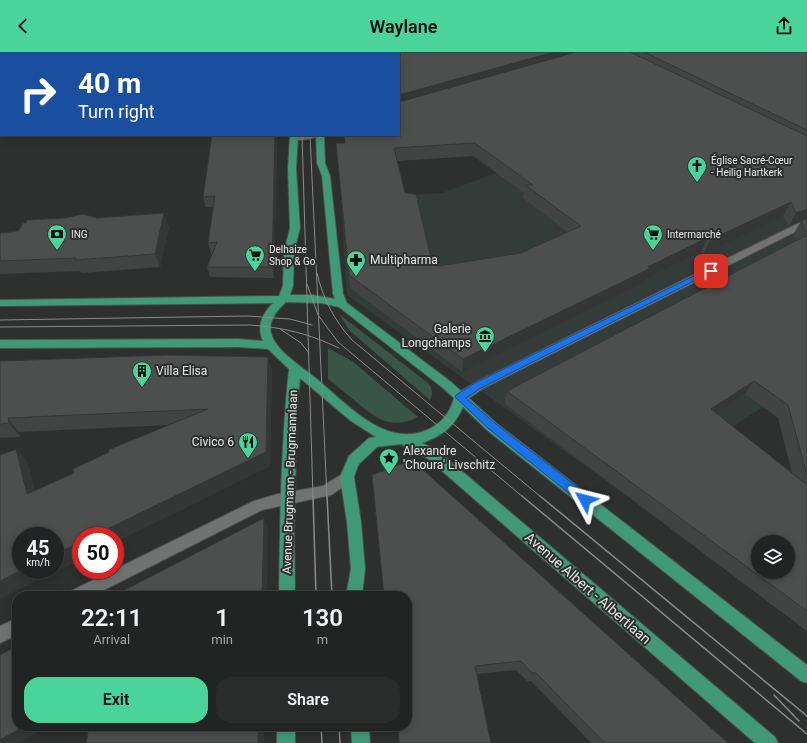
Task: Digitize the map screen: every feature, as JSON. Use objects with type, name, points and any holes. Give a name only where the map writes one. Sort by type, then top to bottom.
[{"type":"main road","points":[[294,136],[292,168],[295,228],[289,252],[288,286],[283,299],[272,310],[268,317],[265,325],[266,336],[271,345],[296,368],[371,428],[384,435],[402,439]]},
{"type":"main road","points":[[320,136],[321,163],[326,176],[338,294],[343,305]]},
{"type":"main road","points":[[0,303],[283,299],[310,297],[343,305],[447,385],[492,426],[807,675]]},
{"type":"main road","points":[[0,344],[238,343],[271,345]]},
{"type":"main road","name":"Avenue Brugmann - Brugmannlaan","points":[[287,591],[287,531],[291,410],[296,368]]},
{"type":"main road","points":[[355,591],[358,569],[354,522],[347,477],[354,460],[374,442],[420,439],[442,428],[452,418],[458,406],[460,397]]},
{"type":"main road","name":"Avenue Albert - Albertlaan","points":[[402,439],[432,454],[769,743]]},
{"type":"main road","points":[[286,731],[286,743]]},
{"type":"main road","points":[[360,731],[361,743]]},
{"type":"street","points":[[460,397],[478,386],[807,222]]},
{"type":"street","points":[[86,591],[258,505],[326,491],[347,477]]},
{"type":"street","points":[[0,635],[12,629]]},
{"type":"shaded area","points":[[588,139],[807,160],[807,379],[626,495],[347,295],[341,200],[442,193]]},
{"type":"green space","points":[[339,314],[428,383],[432,392],[430,400],[350,331]]},
{"type":"green space","points":[[328,348],[352,361],[418,417],[408,421],[393,423],[378,418],[366,410],[328,379]]},
{"type":"building","points":[[400,52],[554,52],[400,95]]},
{"type":"building","points":[[576,52],[630,52],[807,136],[807,209],[796,213],[791,202],[710,240],[707,238],[648,267],[651,268],[463,359],[349,275],[336,143],[345,143],[344,136],[400,136],[400,102]],"holes":[[[475,143],[533,185],[525,185],[581,226],[521,253],[439,266],[437,258],[431,258],[416,194],[405,193],[394,148]]]},
{"type":"building","points":[[644,52],[807,52],[807,130]]},
{"type":"building","points":[[212,136],[275,136],[272,267],[207,267],[217,242],[208,243],[215,196],[203,197]]},
{"type":"building","points":[[164,213],[155,254],[75,260],[76,258],[0,261],[0,233],[18,231],[27,220],[65,218],[83,214],[97,218]]},
{"type":"building","points":[[807,218],[807,233],[801,221]]},
{"type":"building","points":[[807,235],[807,475],[788,405],[754,381],[711,409],[807,485],[807,611],[763,579],[795,579],[795,535],[751,535],[751,570],[507,391]]},
{"type":"building","points":[[167,355],[268,357],[266,452],[112,527],[72,527],[72,546],[64,550],[64,527],[12,527],[12,575],[0,581],[0,455],[16,449],[27,494],[74,473],[73,469],[109,452],[108,450],[208,409],[8,418],[9,423],[0,424],[0,361]]},
{"type":"building","points":[[412,460],[728,743],[605,743],[536,673],[532,673],[521,661],[475,666],[491,743],[399,743],[398,731],[412,731],[412,591],[384,591],[372,475]]},
{"type":"building","points":[[264,518],[262,591],[123,591]]},
{"type":"building","points":[[12,649],[12,731],[16,731],[0,740],[0,655]]},
{"type":"building","points":[[88,731],[259,731],[258,743],[86,743]]},
{"type":"tram line","points":[[302,136],[308,324]]},
{"type":"tram line","points":[[310,136],[318,316]]},
{"type":"tram line","points":[[317,273],[322,292],[330,309],[352,340],[541,497]]},
{"type":"tram line","points":[[307,284],[318,316]]},
{"type":"tram line","points":[[0,320],[247,316],[290,319],[308,324]]},
{"type":"tram line","points":[[318,316],[338,342],[523,497]]},
{"type":"tram line","points":[[318,316],[320,340]]},
{"type":"tram line","points":[[308,324],[312,325]]},
{"type":"tram line","points":[[308,324],[308,336]]},
{"type":"tram line","points":[[0,327],[250,325],[273,327],[308,336]]},
{"type":"tram line","points":[[280,329],[301,343],[309,353]]},
{"type":"tram line","points":[[308,336],[320,340]]},
{"type":"tram line","points":[[308,336],[309,353]]},
{"type":"tram line","points":[[320,340],[339,348]]},
{"type":"tram line","points":[[320,340],[327,497]]},
{"type":"tram line","points":[[309,353],[313,497]]},
{"type":"tram line","points":[[313,496],[316,591]]},
{"type":"tram line","points":[[327,496],[332,591]]},
{"type":"tram line","points":[[522,496],[807,734]]},
{"type":"tram line","points":[[540,496],[807,716]]},
{"type":"tram line","points":[[774,695],[799,721]]},
{"type":"tram line","points":[[321,731],[322,743]]},
{"type":"tram line","points":[[339,731],[340,743]]},
{"type":"place","name":"Église Sacré-Cœur - Heilig Hartkerk","points":[[697,183]]},
{"type":"place","name":"ING","points":[[57,251]]},
{"type":"place","name":"Intermarché","points":[[653,251]]},
{"type":"place","name":"Delhaize Shop & Go","points":[[255,272]]},
{"type":"place","name":"Multipharma","points":[[356,277]]},
{"type":"place","name":"Galerie Longchamps","points":[[485,353]]},
{"type":"place","name":"Villa Elisa","points":[[142,388]]},
{"type":"place","name":"Civico 6","points":[[248,459]]},
{"type":"place","name":"Alexandre 'Choura' Livschitz","points":[[389,475]]},
{"type":"route","points":[[585,500],[492,426],[460,397],[478,386],[711,271]]}]
